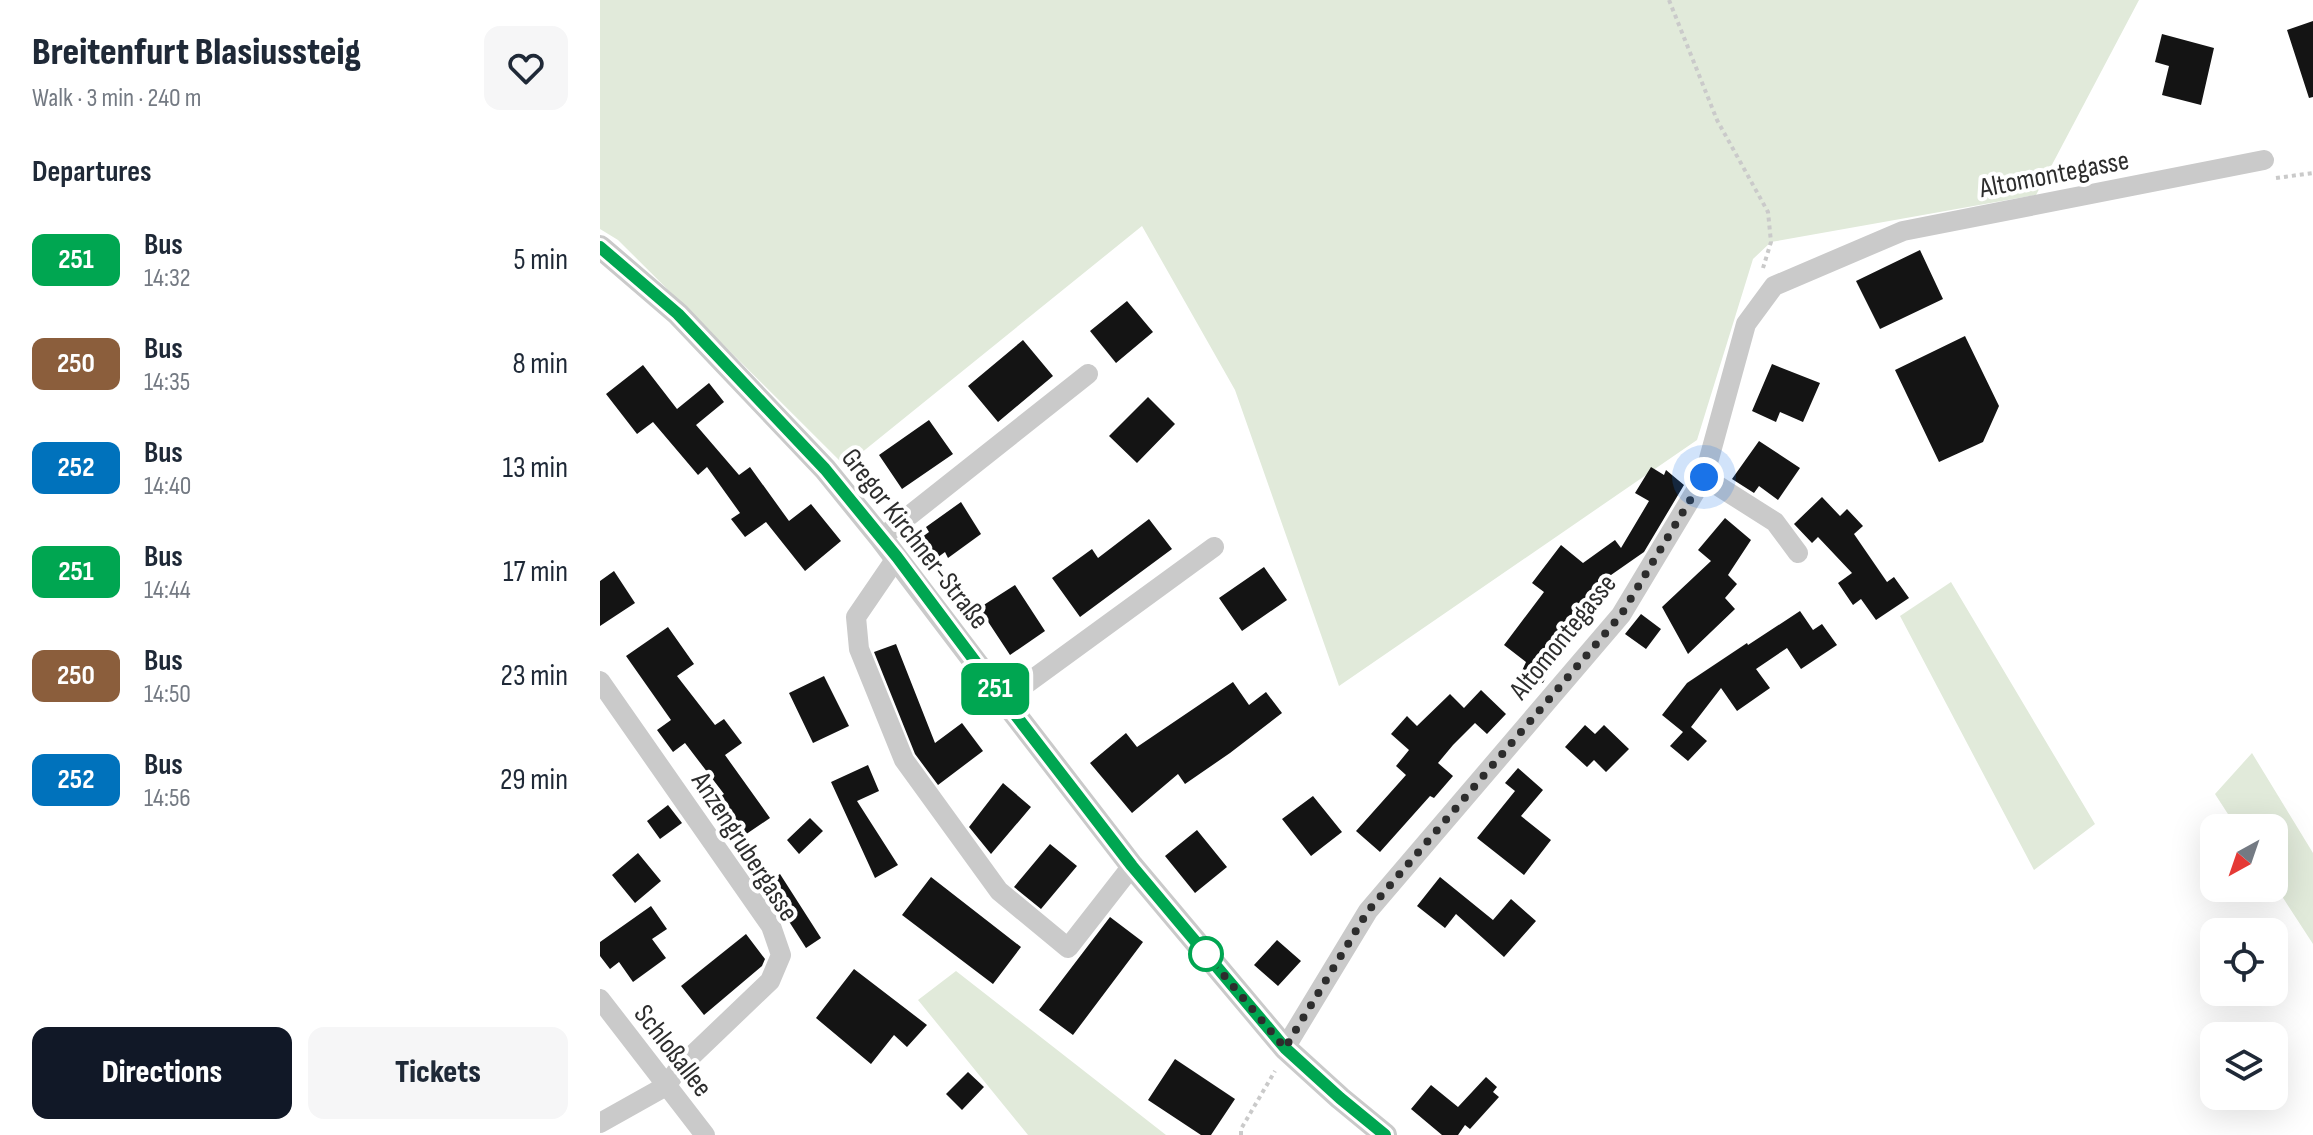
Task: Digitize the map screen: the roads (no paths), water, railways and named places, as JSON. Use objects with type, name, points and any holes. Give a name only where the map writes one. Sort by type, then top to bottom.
[{"type":"street","name":"Altomontegasse","points":[[1285,1048],[1368,911],[1621,615],[1704,477],[1746,324],[1774,286],[1903,231],[2264,160]]},
{"type":"street","name":"Gregor Kirchner-Straße","points":[[600,247],[678,314],[825,469],[897,557],[1132,866],[1285,1048],[1385,1135]]},
{"type":"street","points":[[881,538],[1088,374]]},
{"type":"street","points":[[1704,477],[1775,522],[1798,553]]},
{"type":"street","points":[[1004,700],[1214,547]]},
{"type":"street","points":[[897,557],[856,617],[859,649],[904,760],[999,891],[1068,948],[1132,866]]},
{"type":"street","name":"Anzengrubergasse","points":[[600,681],[771,926],[781,955],[770,981],[679,1068],[666,1086],[600,1123]]},
{"type":"street","name":"Schloßallee","points":[[600,999],[705,1135]]}]
